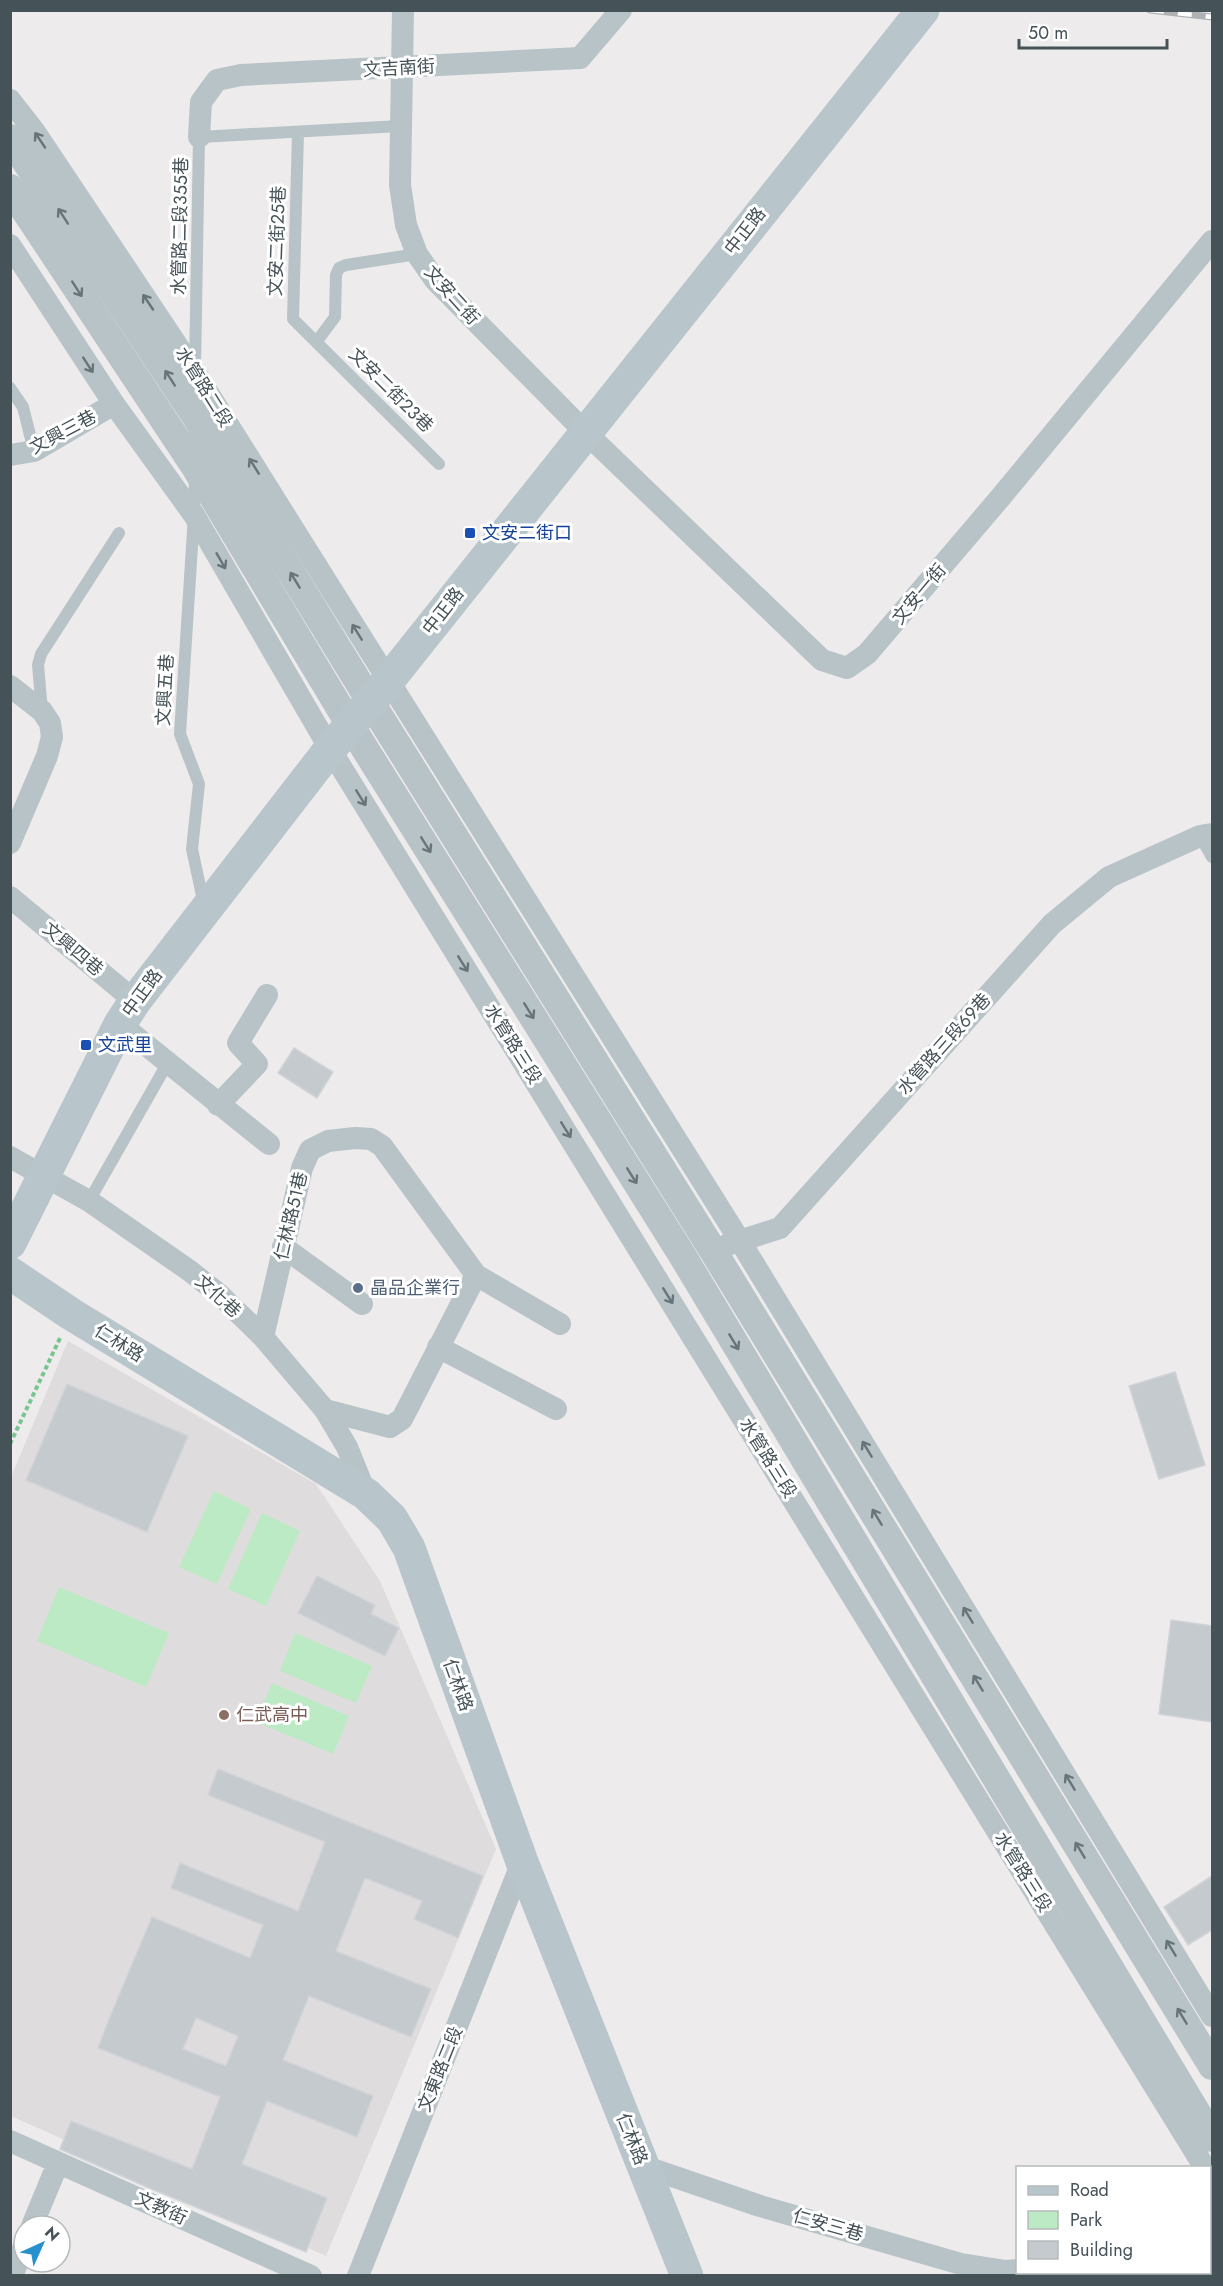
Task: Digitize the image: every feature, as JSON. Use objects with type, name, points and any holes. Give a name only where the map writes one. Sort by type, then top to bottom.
[{"type":"main road","name":"中正路","points":[[10,1243],[30,1189],[127,1012],[204,909],[922,10]]},
{"type":"main road","name":"仁林路","points":[[10,1273],[71,1314],[366,1494],[392,1519],[409,1548],[522,1862],[687,2276]]},
{"type":"street","name":"文安二街","points":[[403,10],[400,185],[406,225],[417,254],[435,280],[585,432]]},
{"type":"street","name":"文吉南街","points":[[199,137],[201,102],[217,80],[241,75],[403,69],[580,58],[621,10]]},
{"type":"street","name":"水管路二段","points":[[10,100],[35,132],[195,372],[359,714]]},
{"type":"street","name":"水管路二段","points":[[10,138],[359,714]]},
{"type":"street","name":"水管路二段","points":[[10,188],[195,442],[359,714]]},
{"type":"street","name":"文安一街","points":[[585,432],[822,660],[846,668],[867,654],[1000,498],[1212,242]]},
{"type":"street","points":[[10,245],[114,404],[194,516],[359,714],[740,1241],[1212,2016]]},
{"type":"street","name":"文興三巷","points":[[10,455],[34,451],[114,404]]},
{"type":"street","points":[[10,686],[42,711],[50,723],[52,737],[44,765],[10,843]]},
{"type":"street","points":[[359,714],[712,1249],[1212,2066]]},
{"type":"street","name":"水管路三段","points":[[359,714],[1212,2138]]},
{"type":"street","name":"水管路三段","points":[[359,714],[1204,2166]]},
{"type":"street","name":"水管路三段69巷","points":[[682,1255],[712,1249],[780,1228],[1052,924],[1109,877],[1206,835]]},
{"type":"street","name":"文興四巷","points":[[10,897],[127,1012],[167,1064],[269,1144]]},
{"type":"street","points":[[218,1105],[257,1064],[238,1042],[267,995]]},
{"type":"street","name":"仁林路51巷","points":[[263,1337],[302,1168],[310,1150],[328,1141],[356,1138],[371,1139],[382,1146],[476,1275],[560,1324]]},
{"type":"street","name":"文化巷","points":[[10,1157],[30,1189],[89,1201],[190,1271],[220,1295],[263,1337],[325,1410],[347,1447],[366,1494]]},
{"type":"street","points":[[283,1247],[362,1305]]},
{"type":"street","points":[[325,1410],[390,1427],[397,1424],[402,1419],[476,1275]]},
{"type":"street","points":[[438,1347],[556,1409]]},
{"type":"street","name":"文東路二段","points":[[358,2276],[522,1862]]},
{"type":"street","name":"文教街","points":[[10,2141],[311,2276]]},
{"type":"street","points":[[37,2214],[58,2163]]},
{"type":"street","name":"仁安三巷","points":[[642,2166],[760,2206],[961,2264],[1006,2271],[1016,2270]]},
{"type":"lane","name":"水管路二段355巷","points":[[195,442],[199,137],[400,126]]},
{"type":"lane","name":"文安二街25巷","points":[[298,132],[293,319],[317,341]]},
{"type":"lane","points":[[317,341],[335,317],[336,275],[339,268],[417,254]]},
{"type":"lane","name":"文安二街23巷","points":[[317,341],[439,464]]},
{"type":"lane","points":[[10,388],[23,407],[34,451]]},
{"type":"lane","name":"文興五巷","points":[[195,442],[194,516],[180,734],[199,784],[192,849],[204,909]]},
{"type":"lane","points":[[42,711],[38,664],[41,654],[119,533]]},
{"type":"lane","points":[[1206,835],[1212,856]]},
{"type":"lane","points":[[89,1201],[167,1064]]},
{"type":"path","points":[[10,1444],[71,1314]]},
{"type":"shaded area","name":"仁武高中","points":[[68,1341],[316,1484],[380,1581],[496,1849],[326,2256],[11,2116],[11,1477]]},
{"type":"green space","points":[[214,1491],[251,1509],[217,1584],[179,1567]]},
{"type":"green space","points":[[262,1513],[300,1531],[266,1606],[228,1589]]},
{"type":"green space","points":[[59,1587],[169,1633],[146,1687],[37,1641]]},
{"type":"green space","points":[[295,1633],[372,1666],[356,1703],[280,1671]]},
{"type":"green space","points":[[272,1683],[349,1716],[333,1754],[256,1722]]},
{"type":"building","points":[[294,1048],[333,1072],[317,1098],[278,1073]]},
{"type":"building","points":[[1175,1372],[1205,1465],[1159,1479],[1129,1386]]},
{"type":"building","points":[[67,1384],[188,1436],[147,1532],[26,1480]]},
{"type":"building","points":[[317,1576],[375,1605],[371,1614],[399,1628],[385,1656],[298,1613]]},
{"type":"building","points":[[1171,1620],[1212,1626],[1212,1722],[1159,1714]]},
{"type":"building","points":[[218,1769],[483,1876],[458,1938],[414,1919],[422,1901],[365,1878],[336,1951],[431,1989],[411,2037],[309,1996],[283,2060],[373,2096],[357,2137],[267,2101],[242,2164],[327,2198],[306,2252],[60,2149],[71,2121],[192,2169],[220,2097],[98,2048],[109,2019],[152,1917],[250,1958],[263,1925],[171,1888],[180,1863],[298,1911],[325,1842],[208,1795]],"holes":[[[196,2018],[238,2036],[226,2066],[183,2049]]]},
{"type":"building","points":[[1212,1876],[1212,1930],[1188,1945],[1164,1907]]},
{"type":"railway","points":[[1150,10],[1212,17]]},
{"type":"place","name":"文安二街口","points":[[470,533]]},
{"type":"place","name":"文武里","points":[[86,1045]]},
{"type":"place","name":"晶品企業行","points":[[358,1288]]},
{"type":"place","name":"仁武高中","points":[[224,1715]]}]
